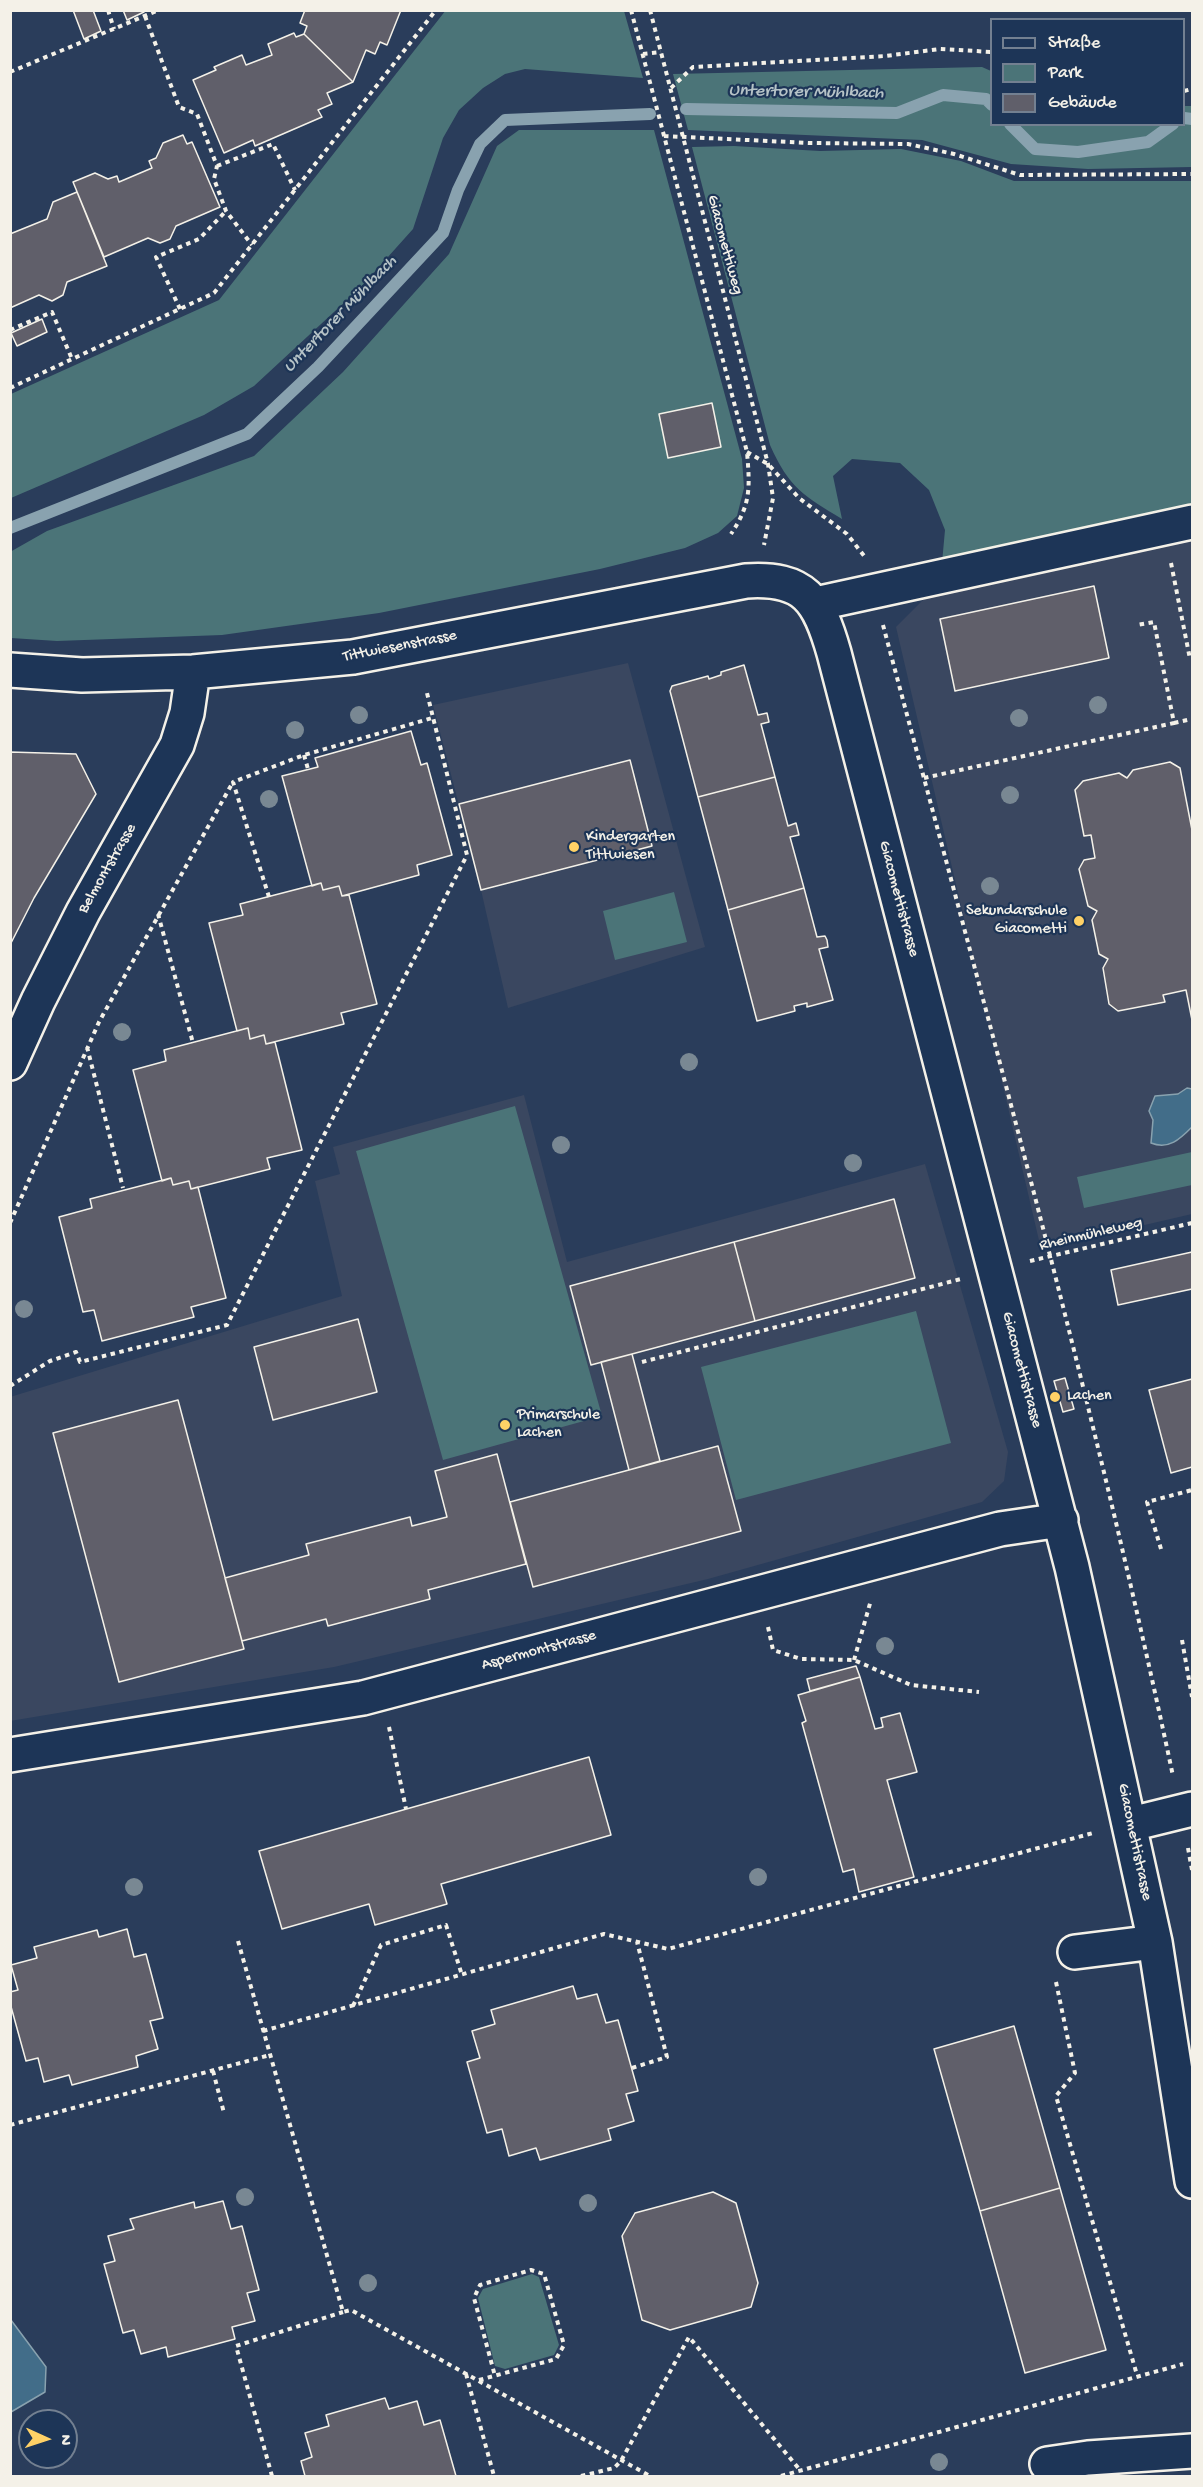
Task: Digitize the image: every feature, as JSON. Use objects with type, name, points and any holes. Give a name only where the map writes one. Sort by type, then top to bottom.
[{"type":"street","points":[[815,604],[1178,525]]},
{"type":"street","name":"Tittwiesenstrasse","points":[[10,670],[82,675],[193,672],[353,657],[746,581],[770,579],[786,582]]},
{"type":"street","name":"Giacomettistrasse","points":[[786,582],[796,587],[815,604],[826,625],[1061,1520],[1117,1827],[1155,1942],[1188,2110],[1192,2181]]},
{"type":"street","name":"Belmontstrasse","points":[[10,1063],[83,912],[177,745],[187,713],[193,672]]},
{"type":"street","name":"Aspermontstrasse","points":[[10,1755],[382,1693],[1000,1529],[1061,1520]]},
{"type":"street","points":[[1117,1827],[1187,1811]]},
{"type":"street","points":[[1064,1961],[1155,1942]]},
{"type":"street","points":[[1047,2464],[1088,2458],[1192,2451]]},
{"type":"path","points":[[108,10],[114,29]]},
{"type":"path","points":[[10,72],[159,10]]},
{"type":"path","points":[[10,388],[214,293],[436,10]]},
{"type":"path","name":"Giacomettiweg","points":[[631,10],[747,452],[750,489],[744,514],[731,534]]},
{"type":"path","name":"Giacomettiweg","points":[[650,10],[768,464],[773,498],[766,541],[746,581]]},
{"type":"path","points":[[145,16],[179,107],[197,114],[217,166],[214,179],[226,211],[252,245]]},
{"type":"path","points":[[671,89],[693,67],[885,56],[940,49],[990,52]]},
{"type":"path","points":[[643,54],[661,52]]},
{"type":"path","points":[[664,136],[908,144],[954,154],[1020,175],[1192,174]]},
{"type":"path","points":[[217,166],[273,144],[295,190]]},
{"type":"path","points":[[180,309],[156,257],[199,239],[226,211]]},
{"type":"path","points":[[10,330],[52,312],[72,359]]},
{"type":"path","points":[[747,452],[768,464],[799,498],[847,534],[865,556],[1051,1256],[1126,1556],[1187,1811],[1192,1870]]},
{"type":"path","points":[[1178,525],[1190,659]]},
{"type":"path","points":[[1137,625],[1154,622],[1174,723]]},
{"type":"path","points":[[10,1386],[50,1361],[76,1352],[80,1362],[227,1325],[468,855],[426,689]]},
{"type":"path","points":[[10,1223],[87,1046],[158,913],[233,782],[304,755],[432,718]]},
{"type":"path","points":[[924,778],[1192,719]]},
{"type":"path","points":[[304,755],[308,769]]},
{"type":"path","points":[[233,782],[269,897]]},
{"type":"path","points":[[158,913],[193,1043]]},
{"type":"path","points":[[87,1046],[123,1188]]},
{"type":"path","name":"Rheinmühleweg","points":[[642,1362],[994,1270],[1192,1223]]},
{"type":"path","points":[[1161,1549],[1148,1502],[1192,1490]]},
{"type":"path","points":[[854,1660],[872,1599],[865,1565]]},
{"type":"path","points":[[760,1593],[773,1650],[801,1659],[854,1660],[911,1685],[979,1692]]},
{"type":"path","points":[[1182,1640],[1192,1698]]},
{"type":"path","points":[[382,1693],[406,1809]]},
{"type":"path","points":[[263,2031],[604,1934],[668,1949],[1117,1827]]},
{"type":"path","points":[[352,2006],[381,1945],[446,1925],[462,1975]]},
{"type":"path","points":[[238,1941],[343,2312]]},
{"type":"path","points":[[632,2067],[667,2056],[637,1942]]},
{"type":"path","points":[[1064,1961],[1075,2073],[1056,2096],[1137,2375]]},
{"type":"path","points":[[10,2125],[270,2055]]},
{"type":"path","points":[[213,2071],[224,2113]]},
{"type":"path","points":[[478,2381],[556,2359],[564,2345],[544,2274],[531,2270],[480,2285],[474,2298],[495,2376]]},
{"type":"path","points":[[272,2476],[236,2346],[351,2310],[650,2476]]},
{"type":"path","points":[[581,2476],[615,2468],[621,2461],[689,2337],[800,2470]]},
{"type":"path","points":[[781,2476],[1183,2364]]},
{"type":"path","points":[[466,2374],[494,2476]]},
{"type":"shaded area","name":"Sekundarschule Giacometti","points":[[1192,539],[1192,1214],[1041,1249],[896,627],[925,598]]},
{"type":"shaded area","name":"Kindergarten Tittwiesen","points":[[628,663],[705,947],[508,1008],[481,890],[433,705]]},
{"type":"shaded area","points":[[1187,1088],[1192,1089],[1192,1127],[1169,1144],[1151,1143],[1153,1120],[1149,1111],[1155,1096],[1178,1094]]},
{"type":"shaded area","name":"Primarschule Lachen","points":[[524,1095],[567,1262],[925,1164],[1008,1452],[1004,1481],[982,1502],[708,1579],[334,1667],[10,1721],[10,1397],[342,1296],[315,1181],[340,1174],[333,1147]]},
{"type":"shaded area","points":[[11,2320],[46,2367],[45,2392],[11,2412]]},
{"type":"green space","points":[[446,10],[624,11],[643,78],[525,69],[505,74],[483,88],[459,110],[443,138],[413,229],[361,287],[254,386],[204,415],[11,498],[11,394],[219,300]]},
{"type":"green space","points":[[982,67],[990,71],[990,126],[1185,126],[1185,106],[1192,106],[1192,167],[1088,169],[1011,164],[922,140],[688,130],[673,74]]},
{"type":"green space","points":[[519,130],[654,130],[742,459],[744,488],[737,516],[718,533],[685,548],[600,569],[379,613],[222,635],[57,641],[11,638],[10,552],[47,531],[254,456],[343,372],[449,254],[497,146]]},
{"type":"green space","points":[[734,146],[820,151],[901,149],[961,161],[1014,181],[1192,181],[1192,508],[942,563],[945,530],[929,490],[900,463],[852,459],[833,476],[842,519],[799,490],[784,471],[770,445],[692,147]]},
{"type":"green space","points":[[674,892],[687,942],[615,960],[603,911]]},
{"type":"green space","points":[[515,1106],[602,1416],[443,1460],[356,1151]]},
{"type":"green space","points":[[1192,1152],[1192,1185],[1084,1208],[1077,1177]]},
{"type":"green space","points":[[916,1311],[951,1443],[736,1500],[701,1367]]},
{"type":"green space","points":[[532,2274],[539,2277],[559,2345],[554,2355],[505,2369],[495,2366],[478,2298],[483,2289]]},
{"type":"building","points":[[73,10],[93,10],[101,31],[84,39]]},
{"type":"building","points":[[123,10],[144,10],[144,12],[127,20]]},
{"type":"building","points":[[305,10],[401,10],[387,45],[380,42],[375,54],[366,50],[353,82],[304,34],[307,26],[300,23]]},
{"type":"building","points":[[294,33],[296,37],[304,34],[353,82],[327,93],[332,104],[318,110],[322,117],[255,146],[253,140],[224,153],[193,80],[216,70],[214,67],[242,55],[246,65],[272,55],[268,44]]},
{"type":"building","points":[[183,135],[187,144],[192,142],[220,207],[176,226],[170,239],[160,243],[148,238],[104,257],[73,182],[95,173],[108,179],[117,176],[119,182],[152,168],[149,161],[156,158],[163,143]]},
{"type":"building","points":[[77,192],[107,266],[67,282],[63,295],[52,301],[39,295],[10,308],[10,234],[47,219],[53,202]]},
{"type":"building","points":[[42,319],[47,332],[17,346],[11,333]]},
{"type":"building","points":[[712,403],[721,447],[668,458],[659,414]]},
{"type":"building","points":[[1094,586],[1109,658],[955,691],[940,619]]},
{"type":"building","points":[[744,665],[758,715],[767,713],[769,722],[761,724],[775,777],[698,797],[670,691],[672,686],[708,676],[709,679],[721,675],[721,672]]},
{"type":"building","points":[[411,731],[421,765],[427,763],[452,855],[417,865],[419,875],[342,896],[339,886],[323,890],[321,883],[312,886],[282,776],[318,767],[315,758]]},
{"type":"building","points":[[10,752],[76,754],[96,794],[34,898],[10,945]]},
{"type":"building","points":[[630,760],[652,846],[481,890],[459,804]]},
{"type":"building","points":[[1170,762],[1180,768],[1192,830],[1192,1020],[1186,990],[1163,995],[1165,1002],[1118,1011],[1109,1004],[1103,968],[1108,959],[1099,954],[1092,920],[1097,911],[1088,906],[1079,869],[1084,860],[1095,858],[1091,835],[1084,836],[1075,790],[1083,781],[1119,773],[1127,778],[1133,770]]},
{"type":"building","points":[[775,777],[788,826],[796,823],[799,835],[790,837],[804,888],[728,910],[698,797]]},
{"type":"building","points":[[321,883],[323,890],[339,886],[342,896],[349,895],[377,1004],[341,1013],[344,1024],[266,1044],[264,1035],[250,1039],[248,1028],[237,1031],[209,923],[243,915],[240,904]]},
{"type":"building","points":[[804,888],[817,937],[825,936],[827,940],[828,947],[819,949],[833,1000],[807,1007],[807,1003],[794,1006],[795,1011],[757,1021],[728,910]]},
{"type":"building","points":[[248,1028],[250,1039],[264,1035],[266,1044],[275,1042],[302,1150],[267,1158],[270,1169],[191,1189],[189,1181],[173,1185],[171,1178],[162,1181],[133,1070],[166,1061],[164,1050]]},
{"type":"building","points":[[171,1178],[173,1185],[189,1181],[191,1189],[198,1187],[226,1298],[191,1307],[194,1317],[102,1341],[94,1310],[83,1312],[59,1217],[92,1208],[90,1199]]},
{"type":"building","points":[[894,1199],[915,1278],[755,1321],[734,1242]]},
{"type":"building","points":[[734,1242],[755,1321],[591,1365],[570,1286]]},
{"type":"building","points":[[1192,1252],[1192,1289],[1118,1305],[1111,1270]]},
{"type":"building","points":[[358,1319],[377,1392],[273,1420],[254,1347]]},
{"type":"building","points":[[632,1354],[660,1461],[629,1470],[601,1362]]},
{"type":"building","points":[[1065,1378],[1074,1409],[1063,1412],[1054,1381]]},
{"type":"building","points":[[1192,1379],[1192,1467],[1171,1473],[1149,1390]]},
{"type":"building","points":[[178,1400],[244,1649],[119,1682],[53,1433]]},
{"type":"building","points":[[718,1446],[741,1531],[533,1587],[510,1502]]},
{"type":"building","points":[[497,1454],[526,1564],[428,1590],[430,1599],[328,1626],[326,1619],[242,1641],[225,1578],[309,1555],[306,1544],[410,1517],[412,1526],[447,1517],[435,1471]]},
{"type":"building","points":[[856,1666],[860,1677],[810,1691],[807,1679]]},
{"type":"building","points":[[860,1677],[875,1729],[883,1727],[881,1718],[900,1713],[917,1772],[887,1780],[914,1877],[859,1892],[854,1869],[843,1872],[802,1723],[806,1721],[798,1695]]},
{"type":"building","points":[[589,1757],[611,1835],[441,1884],[447,1904],[375,1925],[369,1904],[282,1929],[259,1851]]},
{"type":"building","points":[[127,1929],[134,1957],[146,1954],[163,2018],[150,2021],[158,2049],[136,2056],[138,2067],[72,2085],[69,2075],[44,2082],[38,2058],[26,2061],[10,2003],[10,1992],[18,1990],[11,1965],[37,1958],[34,1947],[97,1930],[99,1937]]},
{"type":"building","points":[[573,1986],[577,1999],[597,1994],[606,2023],[618,2020],[638,2091],[626,2094],[634,2121],[608,2129],[611,2140],[540,2160],[536,2148],[509,2156],[502,2129],[487,2133],[467,2062],[480,2058],[472,2031],[495,2024],[491,2010]]},
{"type":"building","points":[[1014,2026],[1060,2188],[980,2211],[934,2049]]},
{"type":"building","points":[[1060,2188],[1106,2350],[1025,2373],[980,2211]]},
{"type":"building","points":[[713,2192],[736,2203],[758,2283],[751,2307],[670,2330],[642,2320],[622,2236],[635,2213]]},
{"type":"building","points":[[223,2201],[231,2229],[242,2226],[259,2290],[247,2293],[255,2321],[232,2327],[235,2339],[168,2357],[166,2347],[141,2354],[134,2330],[123,2333],[104,2264],[115,2261],[108,2236],[134,2229],[130,2219],[194,2202],[195,2208]]},
{"type":"building","points":[[385,2398],[389,2409],[417,2401],[424,2425],[440,2420],[456,2476],[305,2476],[301,2461],[312,2457],[305,2433],[329,2426],[326,2415]]},
{"type":"waterway","name":"Untertorer Mühlbach","points":[[686,109],[897,113],[943,95],[986,99],[990,103]]},
{"type":"waterway","name":"Untertorer Mühlbach","points":[[10,528],[247,434],[318,367],[443,233],[458,190],[480,144],[505,120],[650,114]]},
{"type":"waterway","name":"Untertorer Mühlbach","points":[[1185,118],[1192,119]]},
{"type":"waterway","name":"Untertorer Mühlbach","points":[[1012,126],[1035,149],[1078,152],[1148,142],[1170,126]]},
{"type":"place","name":"Kindergarten Tittwiesen","points":[[574,847]]},
{"type":"place","name":"Sekundarschule Giacometti","points":[[1079,921]]},
{"type":"place","name":"Lachen","points":[[1055,1397]]},
{"type":"place","name":"Primarschule Lachen","points":[[505,1425]]}]
